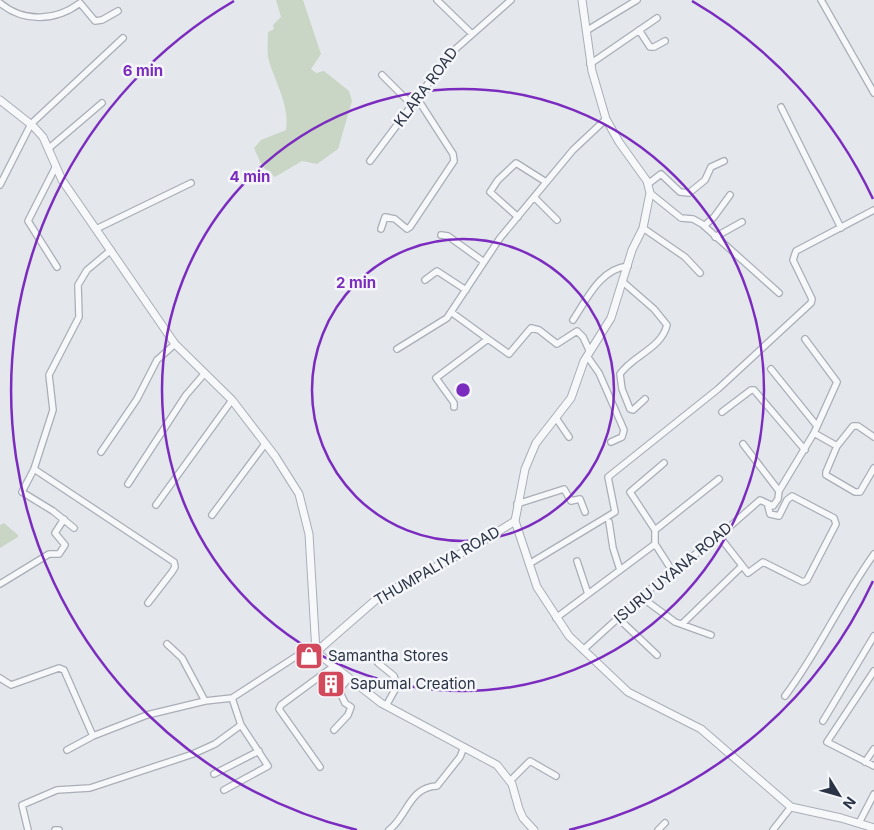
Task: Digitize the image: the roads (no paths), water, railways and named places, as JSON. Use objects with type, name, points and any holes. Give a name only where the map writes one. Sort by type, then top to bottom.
[{"type":"street","points":[[437,0],[471,33]]},
{"type":"street","name":"KLARA ROAD","points":[[370,161],[451,53],[471,33],[511,0]]},
{"type":"street","points":[[582,0],[590,64],[606,119],[619,142],[648,184],[650,193],[643,228],[632,250],[610,318],[588,354],[571,398],[536,443],[525,469],[515,521],[537,588],[569,636],[628,692],[701,729],[791,807],[874,828]]},
{"type":"street","points":[[586,31],[637,0]]},
{"type":"street","points":[[821,0],[874,94]]},
{"type":"street","points":[[0,3],[6,8],[27,16],[46,18],[70,11],[80,3],[95,21],[102,20],[118,11]]},
{"type":"street","points":[[590,64],[657,18]]},
{"type":"street","points":[[639,30],[650,47],[665,41]]},
{"type":"street","points":[[0,185],[31,124],[123,38]]},
{"type":"street","points":[[382,75],[412,105]]},
{"type":"street","points":[[381,229],[385,217],[395,219],[407,229],[410,227],[454,161],[453,154],[417,98]]},
{"type":"street","points":[[0,100],[31,124],[43,137],[62,180],[175,344],[232,400],[299,494],[309,543],[315,649],[386,706],[497,765],[510,781],[519,809],[534,830]]},
{"type":"street","points":[[48,149],[102,103]]},
{"type":"street","points":[[781,107],[841,228]]},
{"type":"street","points":[[398,349],[447,318],[484,262],[518,217],[573,150],[606,119]]},
{"type":"street","points":[[648,184],[661,174],[680,192],[690,194],[705,180],[711,167],[724,160]]},
{"type":"street","points":[[518,217],[490,192],[498,180],[516,163],[546,182]]},
{"type":"street","points":[[56,166],[28,221],[57,267]]},
{"type":"street","points":[[96,229],[191,183]]},
{"type":"street","points":[[650,193],[681,218],[693,219],[704,226],[779,293]]},
{"type":"street","points":[[704,226],[714,217],[730,195]]},
{"type":"street","points":[[534,197],[557,220]]},
{"type":"street","points":[[529,564],[615,512],[608,477],[718,389],[811,304],[812,299],[793,260],[794,254],[874,210]]},
{"type":"street","points":[[715,237],[742,222]]},
{"type":"street","points":[[643,228],[685,256],[700,273]]},
{"type":"street","points":[[441,235],[448,236],[484,262]]},
{"type":"street","points":[[74,528],[22,492],[34,469],[53,410],[49,375],[78,317],[78,285],[87,270],[111,250]]},
{"type":"street","points":[[573,320],[595,286],[608,272],[628,266]]},
{"type":"street","points":[[425,280],[437,271],[466,290]]},
{"type":"street","points":[[623,282],[664,319],[667,325],[660,340],[633,360],[620,374],[622,389],[630,409],[633,410],[645,399]]},
{"type":"street","points":[[451,312],[509,354],[531,328],[539,330],[557,344],[577,331],[583,337],[588,354],[624,430],[622,436],[611,442]]},
{"type":"street","points":[[454,407],[454,403],[436,378],[488,339]]},
{"type":"street","points":[[767,504],[773,506],[776,503],[778,491],[805,450],[837,382],[805,339]]},
{"type":"street","points":[[101,452],[137,399],[157,360],[175,344]]},
{"type":"street","points":[[771,369],[817,426]]},
{"type":"street","points":[[128,484],[186,395],[205,372]]},
{"type":"street","points":[[722,412],[751,390],[754,390],[805,450]]},
{"type":"street","points":[[156,505],[232,400]]},
{"type":"street","points":[[556,418],[569,437]]},
{"type":"street","points":[[874,436],[858,426],[853,426],[837,446],[826,476],[855,492],[860,492],[874,468]]},
{"type":"street","points":[[814,433],[837,446]]},
{"type":"street","points":[[212,515],[265,444]]},
{"type":"street","points":[[743,444],[778,491]]},
{"type":"street","points":[[664,463],[630,492],[655,530],[655,544],[673,572]]},
{"type":"street","points":[[34,469],[174,562],[176,567],[148,602]]},
{"type":"street","points":[[655,530],[719,479]]},
{"type":"street","points":[[517,504],[564,489],[571,501],[580,499],[585,512]]},
{"type":"street","points":[[719,536],[748,573],[763,562],[803,582],[807,580],[836,524],[834,518],[792,496],[787,500],[779,516],[770,514],[767,504]]},
{"type":"street","name":"ISURU UYANA ROAD","points":[[582,650],[641,597],[719,536],[748,508],[760,500],[767,504]]},
{"type":"street","points":[[0,584],[49,554],[59,554],[64,545],[55,533],[64,520]]},
{"type":"street","name":"THUMPALIYA ROAD","points":[[315,649],[379,598],[474,546],[515,521]]},
{"type":"street","points":[[609,522],[613,548],[620,570]]},
{"type":"street","points":[[556,618],[655,544]]},
{"type":"street","points":[[785,696],[801,675],[848,592],[874,554]]},
{"type":"street","points":[[577,561],[588,594]]},
{"type":"street","points":[[682,624],[742,566]]},
{"type":"street","points":[[641,597],[667,617],[711,635]]},
{"type":"street","points":[[618,618],[657,655]]},
{"type":"street","points":[[822,721],[874,636]]},
{"type":"street","points":[[167,644],[182,658],[205,702]]},
{"type":"street","points":[[67,750],[93,736],[147,715],[232,698],[306,650],[315,649]]},
{"type":"street","points":[[382,658],[378,663],[394,676],[397,686],[386,706]]},
{"type":"street","points":[[320,767],[278,709],[281,704],[334,666]]},
{"type":"street","points":[[0,678],[12,685],[59,668],[64,670],[93,736]]},
{"type":"street","points":[[874,671],[827,742],[874,766]]},
{"type":"street","points":[[334,730],[348,715],[351,707],[345,703],[339,690],[349,678]]},
{"type":"street","points":[[224,790],[268,766],[241,725],[232,698]]},
{"type":"street","points":[[28,830],[22,805],[57,790],[90,788],[193,754],[215,744],[241,725]]},
{"type":"street","points":[[389,830],[418,793],[427,786],[437,786],[460,757],[464,748]]},
{"type":"street","points":[[866,762],[874,749]]},
{"type":"street","points":[[214,774],[259,752]]},
{"type":"street","points":[[510,781],[530,761],[556,776]]},
{"type":"street","points":[[860,825],[874,794]]},
{"type":"street","points":[[773,830],[791,807]]},
{"type":"street","points":[[658,830],[665,823]]},
{"type":"street","points":[[54,830],[60,830]]},
{"type":"place","name":"Samantha Stores","points":[[309,656]]},
{"type":"place","name":"Sapumal Creation","points":[[331,684]]}]
